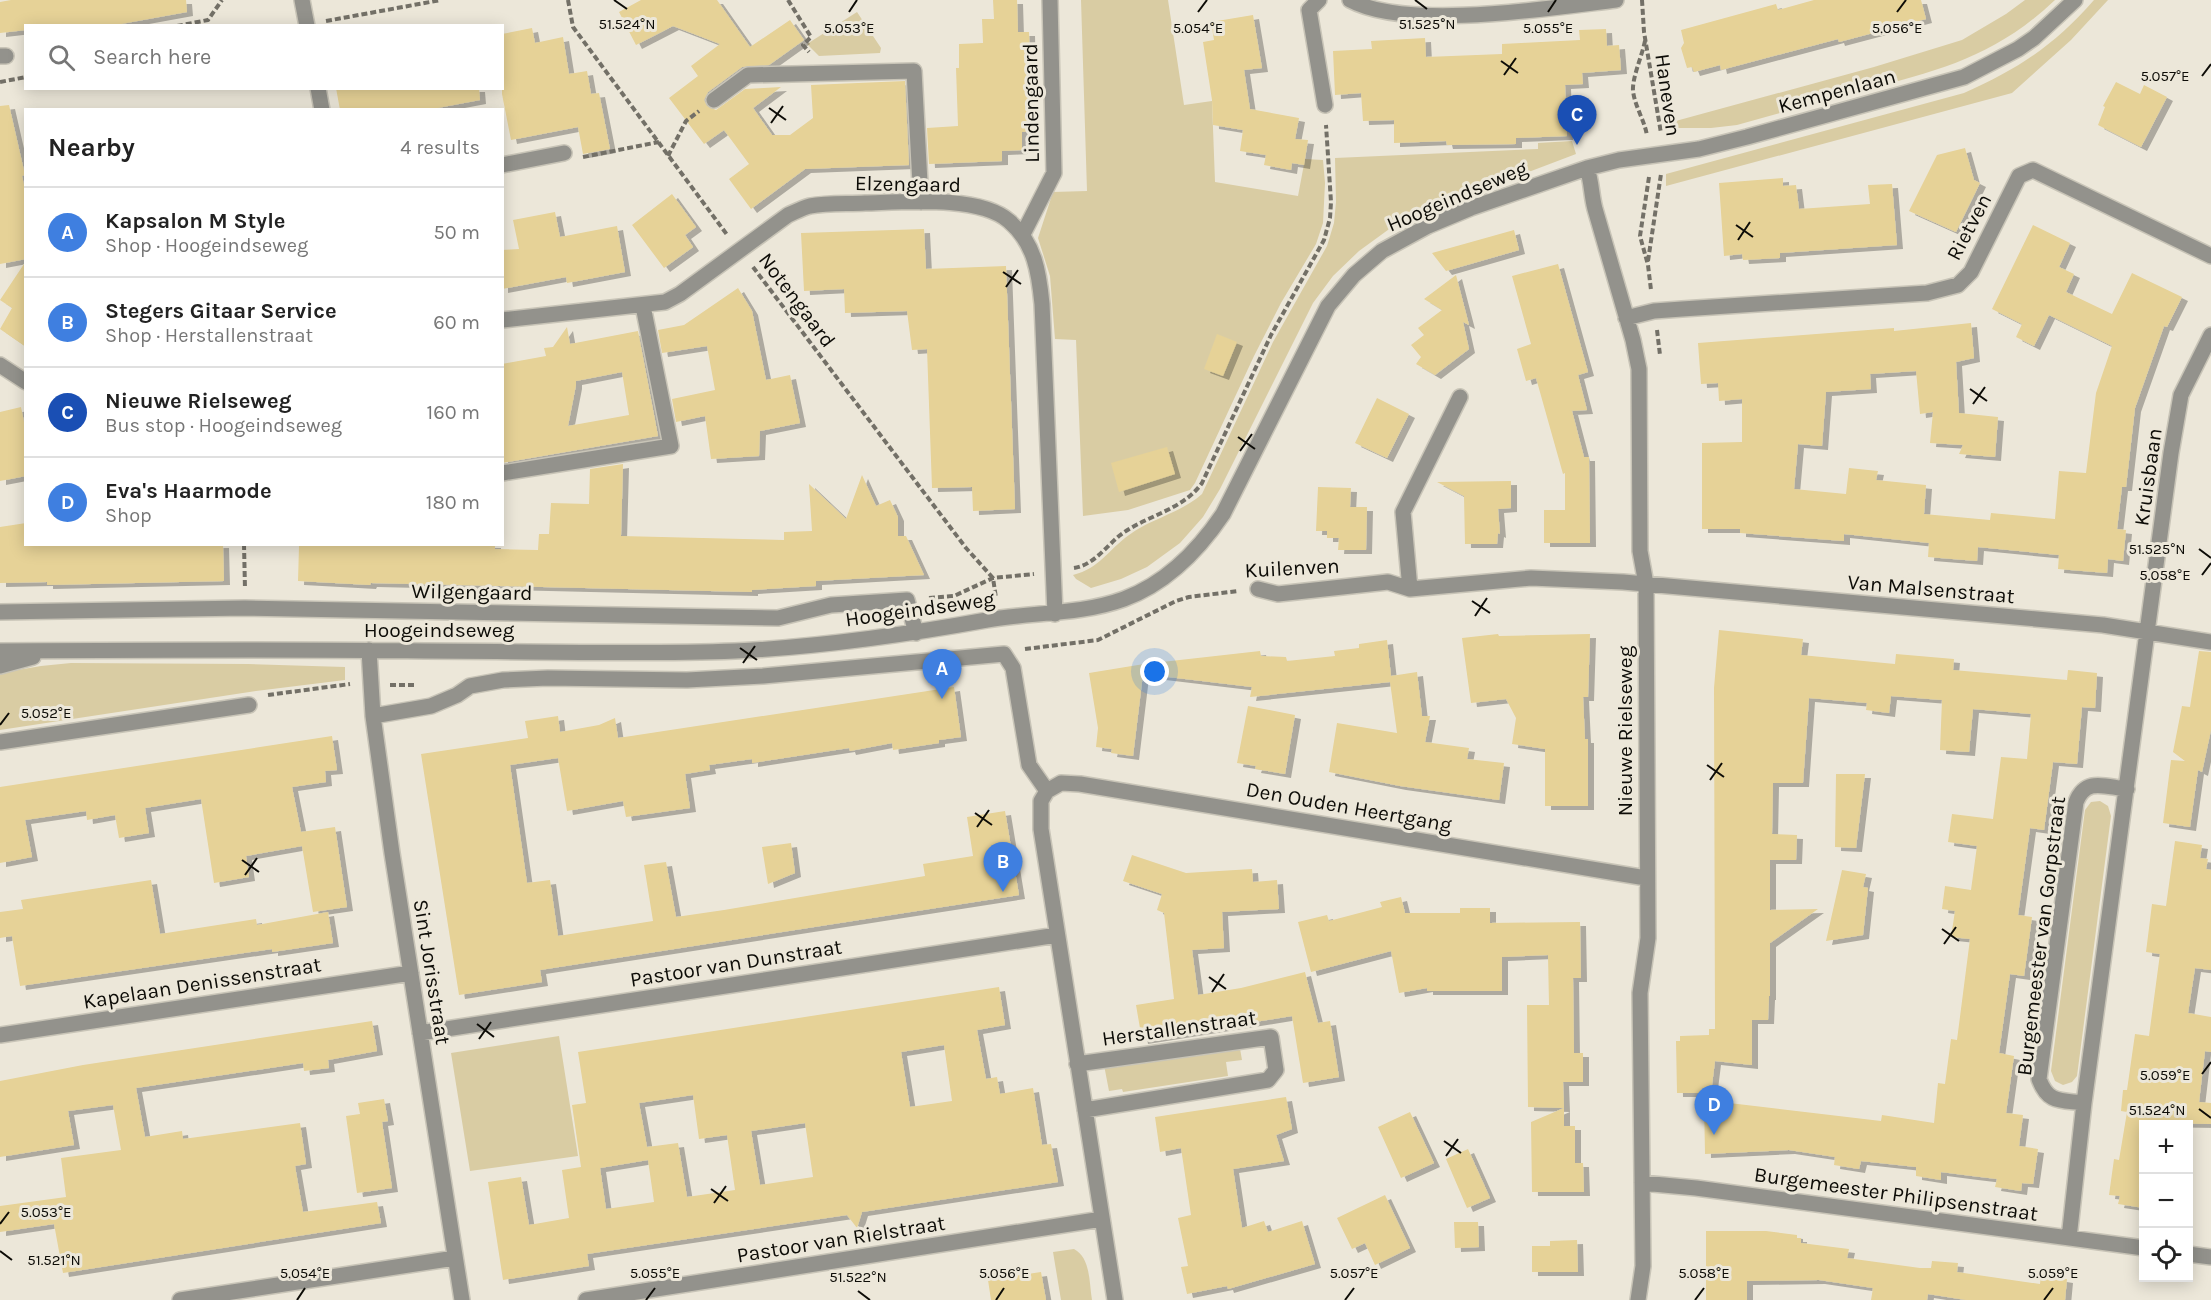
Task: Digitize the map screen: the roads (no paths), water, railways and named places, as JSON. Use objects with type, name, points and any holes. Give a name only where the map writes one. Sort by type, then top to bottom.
[{"type":"street","points":[[302,0],[307,24]]},
{"type":"street","name":"Lindengaard","points":[[1023,234],[1054,172],[1050,0]]},
{"type":"street","points":[[1319,0],[1309,10],[1324,105]]},
{"type":"street","points":[[1350,0],[1391,13],[1433,15],[1485,14],[1616,0]]},
{"type":"street","name":"Kempenlaan","points":[[1587,168],[1699,149],[1964,77],[2018,50],[2075,0]]},
{"type":"street","points":[[714,100],[748,75],[914,71],[921,202]]},
{"type":"street","points":[[318,90],[322,108]]},
{"type":"street","points":[[504,165],[564,153]]},
{"type":"street","name":"Nieuwe Rielseweg","points":[[1587,168],[1593,184],[1592,196],[1595,209],[1639,369],[1640,551],[1646,584],[1648,938],[1640,993],[1643,1266],[1638,1300]]},
{"type":"street","name":"Hoogeindseweg","points":[[0,651],[369,650],[656,653],[738,651],[916,633],[998,618],[1055,614],[1124,598],[1164,579],[1184,562],[1210,534],[1223,514],[1328,306],[1354,275],[1382,250],[1428,226],[1471,208],[1587,168]]},
{"type":"street","name":"Rietven","points":[[1626,318],[1654,311],[1927,293],[1958,285],[1971,272],[2019,176],[2033,170],[2211,256]]},
{"type":"street","name":"Elzengaard","points":[[504,320],[665,302],[680,294],[788,215],[808,207],[921,202],[965,205],[987,210],[1007,219],[1023,234],[1035,258],[1042,304],[1055,614]]},
{"type":"street","points":[[504,473],[671,446],[643,306]]},
{"type":"street","name":"Kruisbaan","points":[[2149,632],[2171,453],[2181,395],[2211,335]]},
{"type":"street","points":[[0,365],[24,381]]},
{"type":"street","points":[[1410,589],[1403,512],[1460,397]]},
{"type":"street","name":"Kuilenven","points":[[1258,589],[1278,594],[1388,582],[1410,589],[1531,578],[1646,584]]},
{"type":"street","name":"Van Malsenstraat","points":[[1646,584],[2103,626],[2211,642]]},
{"type":"street","name":"Wilgengaard","points":[[0,612],[245,608],[778,618],[831,605],[907,600],[916,633]]},
{"type":"street","points":[[2069,1238],[2084,1103],[2149,632]]},
{"type":"street","name":"Sint Jorisstraat","points":[[369,650],[373,716],[462,1300]]},
{"type":"street","name":"Hoogeindseweg","points":[[0,666],[56,651]]},
{"type":"street","points":[[373,716],[430,706],[444,702],[470,686],[503,680],[548,678],[687,680],[763,676],[1004,654],[1013,668],[1029,765],[1047,790]]},
{"type":"street","points":[[0,742],[249,705]]},
{"type":"street","name":"Den Ouden Heertgang","points":[[1047,790],[1061,783],[1080,784],[1646,878]]},
{"type":"street","name":"Burgemeester van Gorpstraat","points":[[2084,1103],[2053,1099],[2044,1090],[2039,1079],[2075,814],[2080,791],[2091,785],[2127,789]]},
{"type":"street","name":"Herstallenstraat","points":[[1047,790],[1041,801],[1040,816],[1114,1300]]},
{"type":"street","name":"Pastoor van Dunstraat","points":[[420,1033],[1057,934]]},
{"type":"street","name":"Kapelaan Denissenstraat","points":[[0,1035],[411,973]]},
{"type":"street","name":"Herstallenstraat","points":[[1077,1064],[1271,1037],[1276,1070],[1268,1080],[1085,1110]]},
{"type":"street","name":"Burgemeester Philipsenstraat","points":[[1642,1183],[2139,1247]]},
{"type":"street","name":"Pastoor van Rielstraat","points":[[586,1300],[1102,1219]]},
{"type":"street","points":[[2193,1255],[2211,1257]]},
{"type":"street","points":[[180,1300],[455,1257]]},
{"type":"place","name":"Nieuwe Rielseweg","points":[[1577,145]]},
{"type":"place","name":"Kapsalon M Style","points":[[942,699]]},
{"type":"place","name":"Stegers Gitaar Service","points":[[1003,892]]},
{"type":"place","name":"Eva's Haarmode","points":[[1714,1135]]}]
